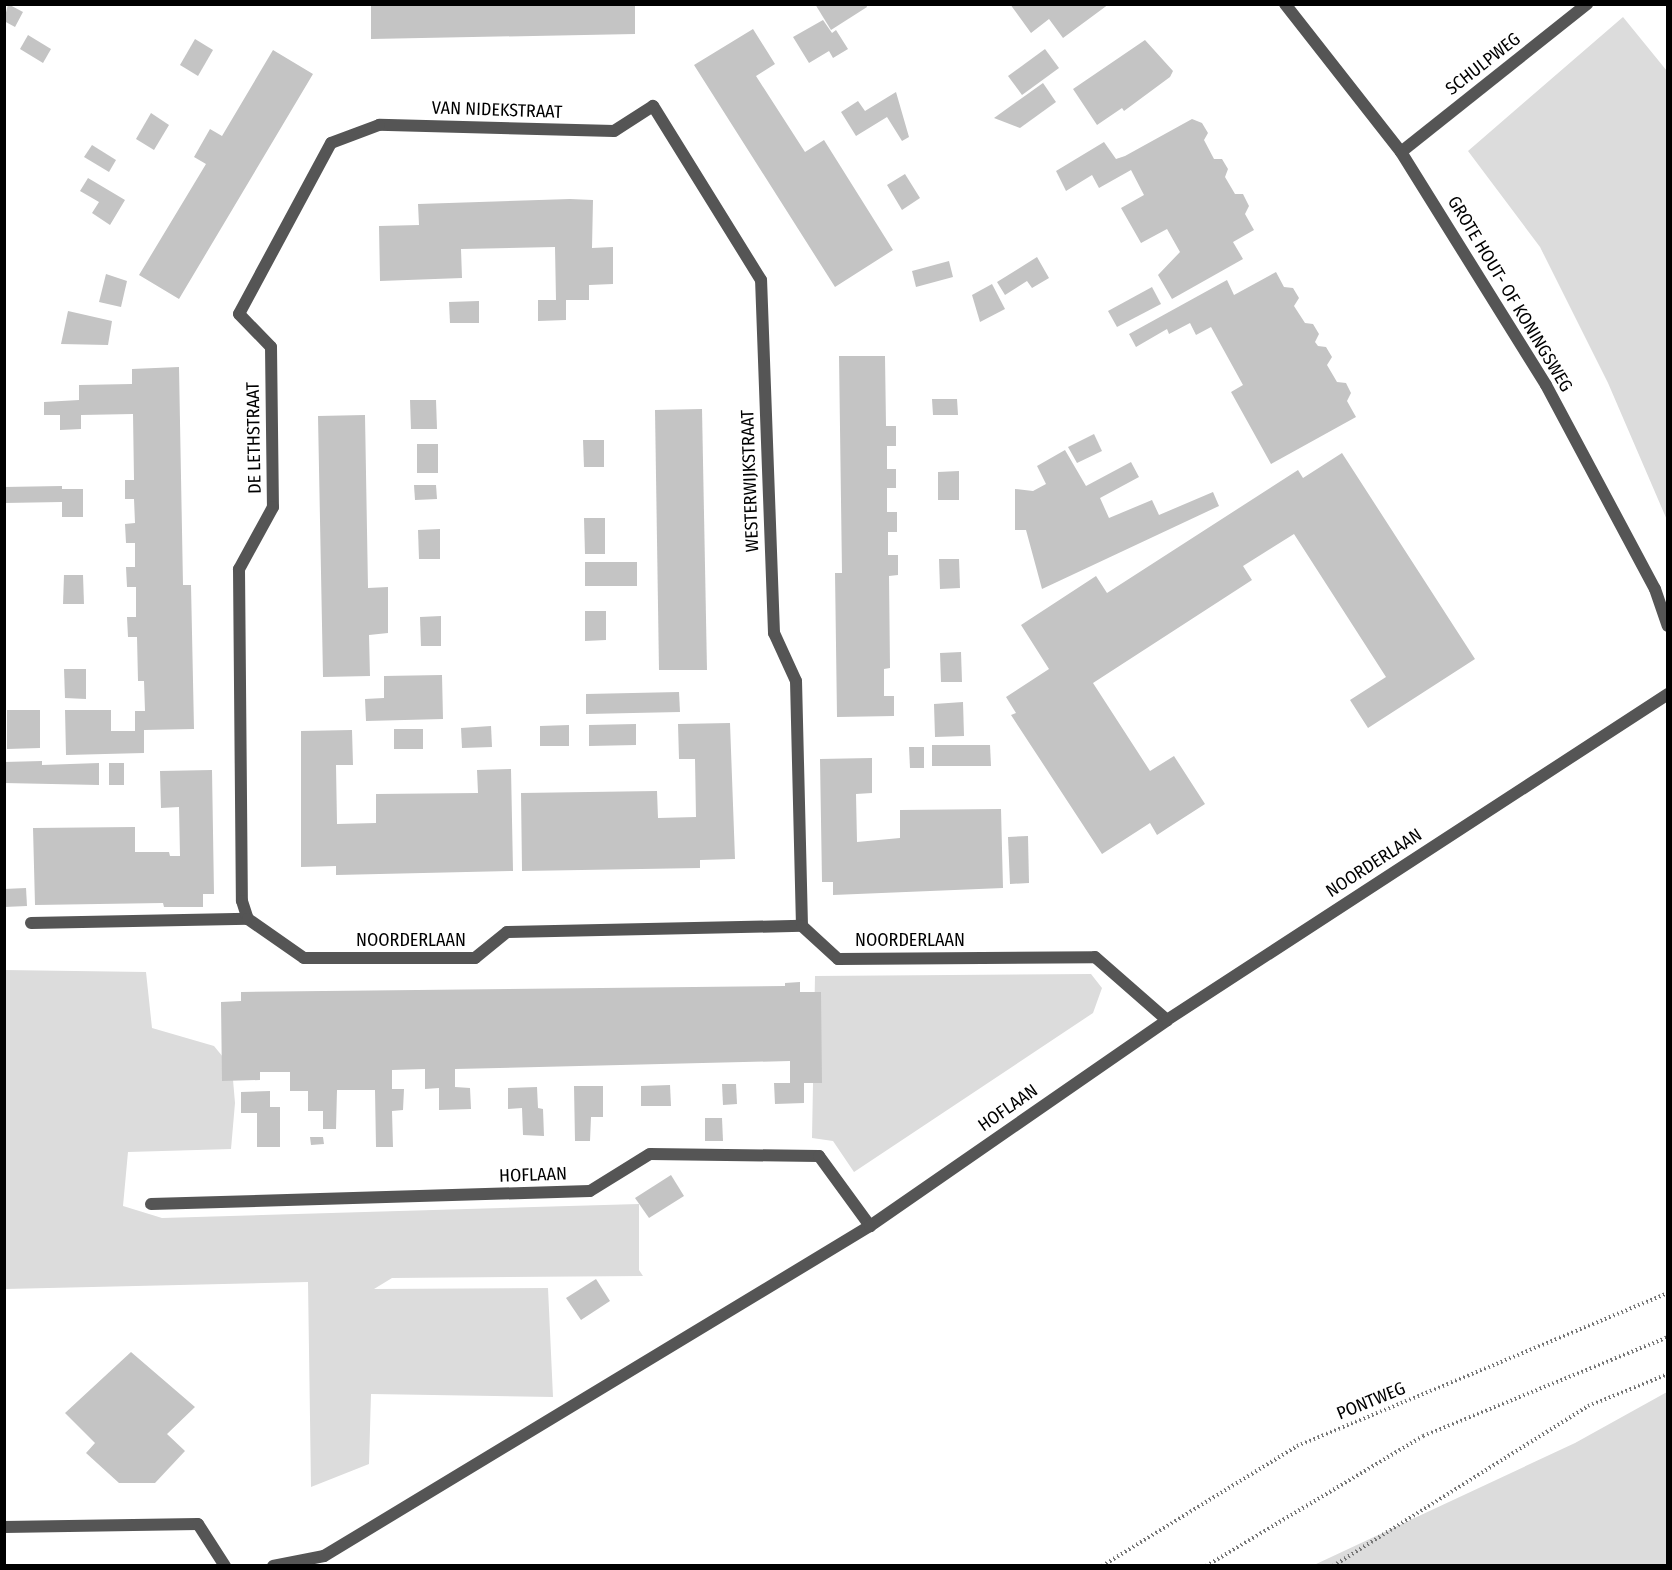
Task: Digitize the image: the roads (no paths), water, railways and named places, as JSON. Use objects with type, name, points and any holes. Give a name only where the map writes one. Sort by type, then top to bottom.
[{"type":"street","name":"GROTE HOUT- OF KONINGSWEG","points":[[1285,4],[1401,152],[1546,385],[1655,589],[1668,626]]},
{"type":"street","name":"SCHULPWEG","points":[[1401,152],[1587,4]]},
{"type":"street","name":"WESTERWIJKSTRAAT","points":[[614,131],[653,106],[761,280],[774,633],[796,681],[802,927]]},
{"type":"street","name":"VAN NIDEKSTRAAT","points":[[379,125],[614,131]]},
{"type":"street","name":"DE LETHSTRAAT","points":[[248,919],[242,901],[239,569],[273,507],[271,347],[239,314],[331,143],[379,125]]},
{"type":"street","name":"NOORDERLAAN","points":[[248,919],[304,958],[475,958],[507,932],[802,927],[838,959],[1095,957],[1167,1020],[1668,694]]},
{"type":"street","points":[[31,923],[248,919]]},
{"type":"street","name":"HOFLAAN","points":[[273,1566],[324,1556],[870,1226],[1167,1020]]},
{"type":"street","name":"HOFLAAN","points":[[151,1204],[590,1191],[650,1154],[819,1156],[870,1226]]},
{"type":"street","points":[[4,1527],[198,1524],[225,1566]]}]
